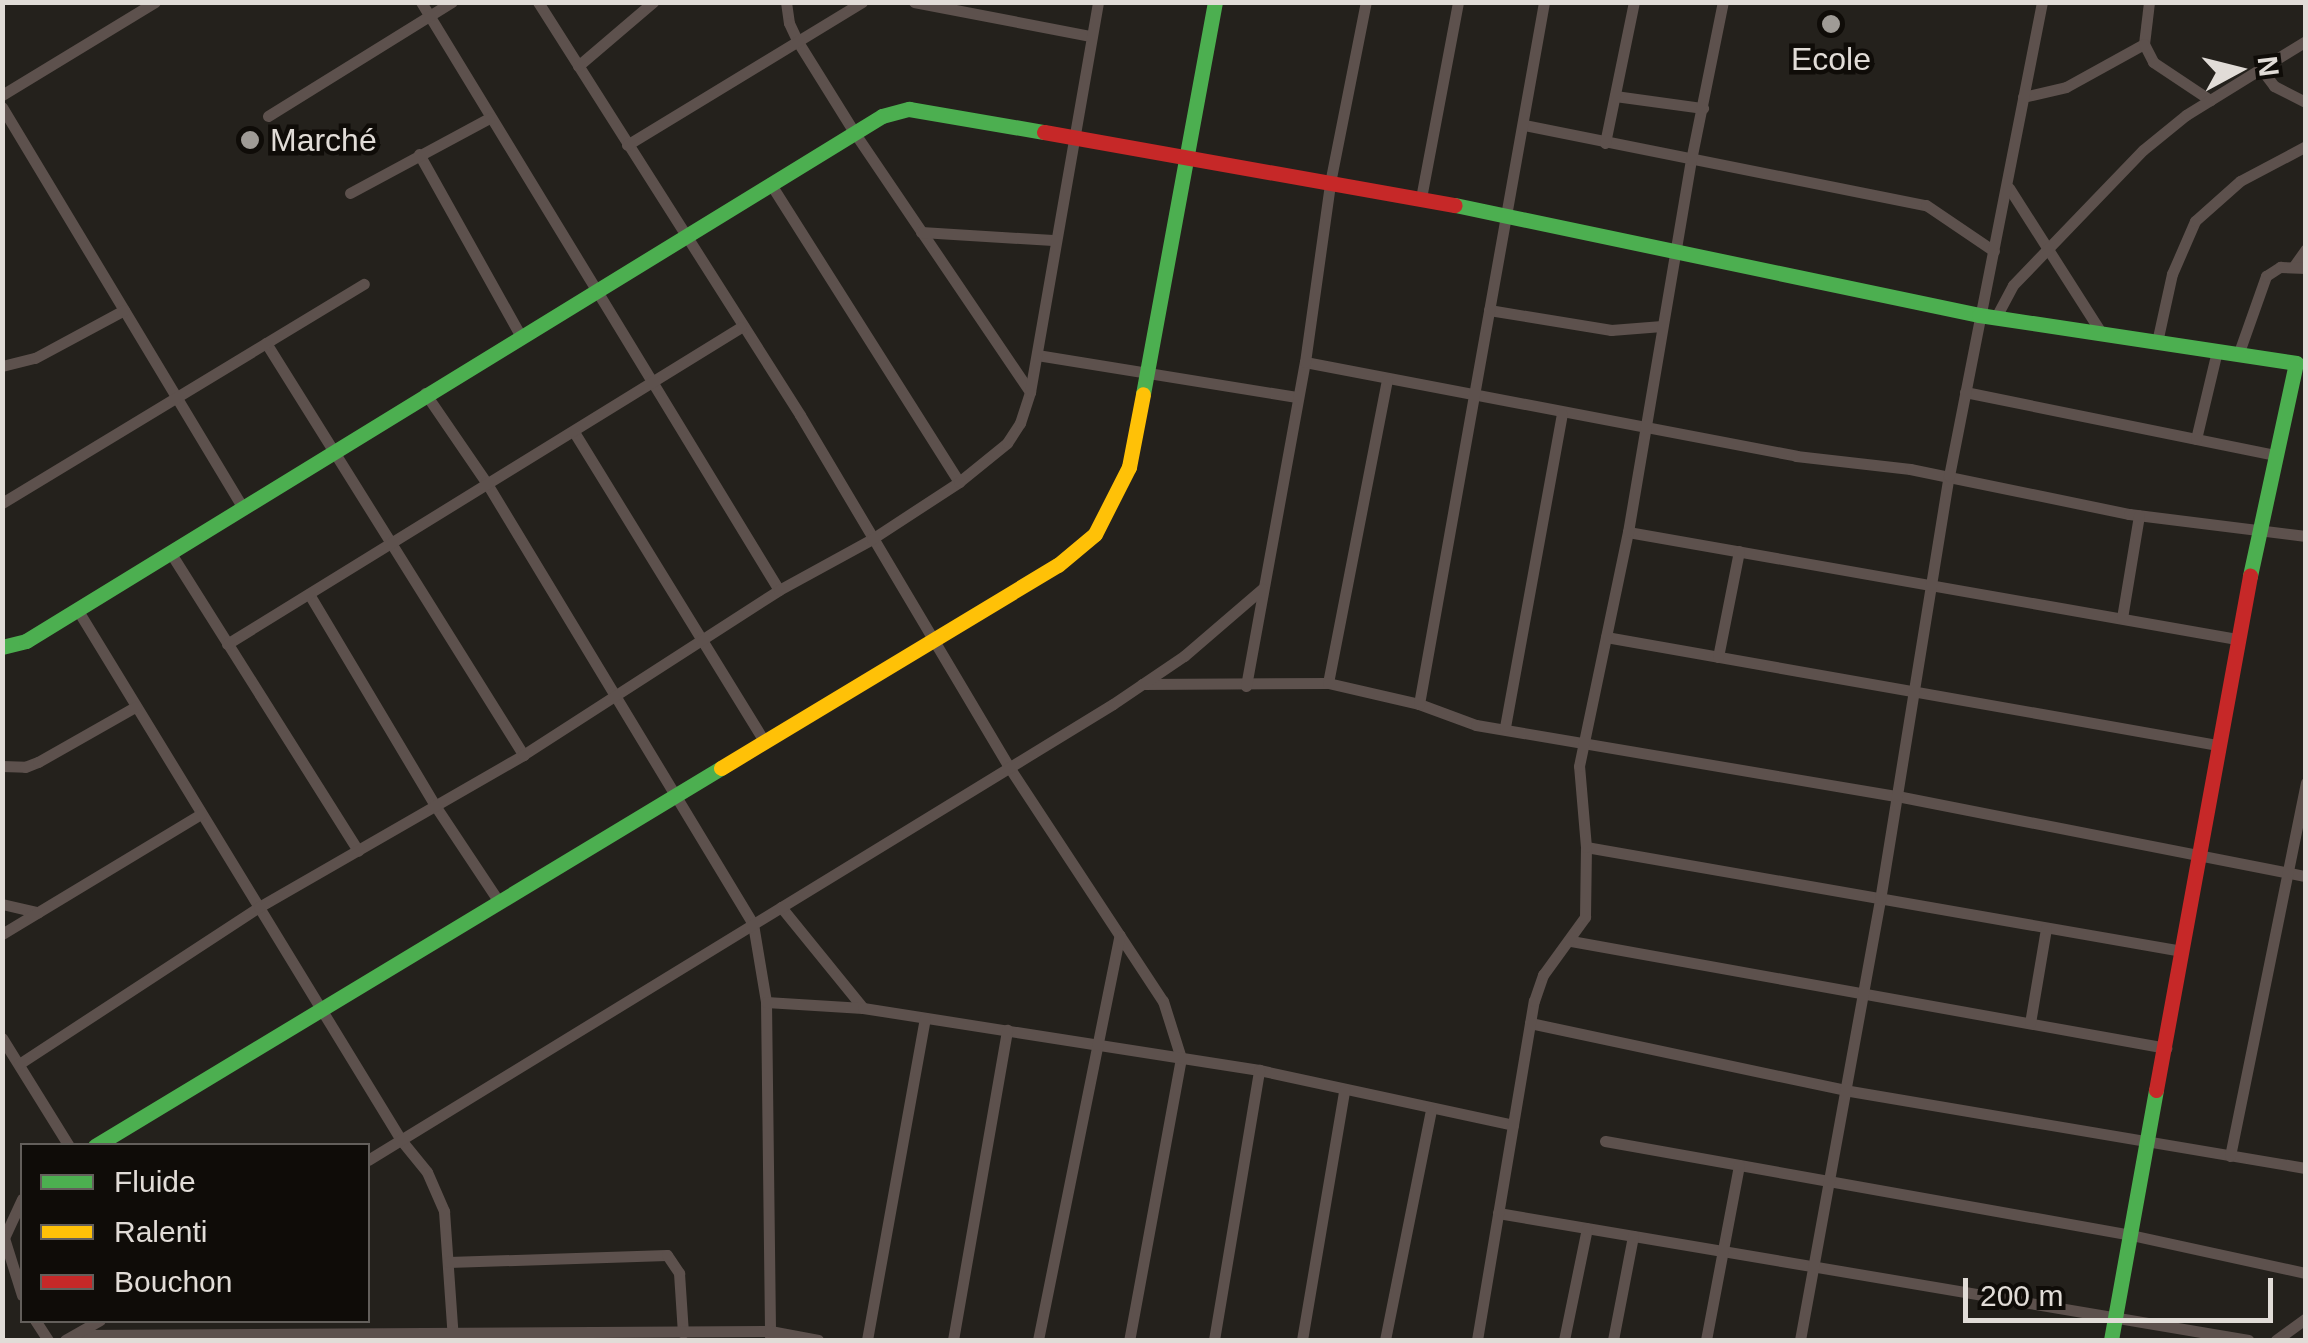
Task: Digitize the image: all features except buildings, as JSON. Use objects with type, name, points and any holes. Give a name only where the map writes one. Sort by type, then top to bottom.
[{"type":"street","points":[[2,95],[155,2]]},
{"type":"street","points":[[421,2],[489,118],[657,383],[779,590]]},
{"type":"street","points":[[268,116],[452,2]]},
{"type":"street","points":[[538,2],[742,327],[1008,768],[1163,1001],[1181,1058],[1128,1340]]},
{"type":"street","points":[[578,66],[653,2]]},
{"type":"street","points":[[786,2],[789,23],[798,42],[854,132],[1030,392]]},
{"type":"street","points":[[626,145],[862,2]]},
{"type":"street","points":[[914,2],[1091,36]]},
{"type":"street","points":[[992,17],[995,2]]},
{"type":"street","points":[[19,1064],[259,907],[523,755],[617,698],[779,590],[872,539],[959,482],[1006,443],[1026,408],[1030,392],[1053,240],[1098,2]]},
{"type":"street","points":[[100,1143],[1058,565],[1095,534],[1129,467],[1214,2]]},
{"type":"street","points":[[1246,686],[1305,362],[1330,183],[1366,2]]},
{"type":"street","points":[[1421,198],[1458,2]]},
{"type":"street","points":[[1418,704],[1544,2]]},
{"type":"street","points":[[1605,143],[1634,2]]},
{"type":"street","points":[[1478,1340],[1530,1023],[1543,975],[1571,942],[1585,917],[1586,848],[1578,780],[1628,532],[1691,160],[1723,2]]},
{"type":"street","points":[[1800,1340],[1880,900],[1949,476],[1966,392],[1988,316],[1994,251],[2042,2]]},
{"type":"street","points":[[2149,2],[2144,44],[2153,62],[2210,100]]},
{"type":"street","points":[[1988,316],[2013,285],[2144,150],[2210,100],[2306,41]]},
{"type":"street","points":[[2023,96],[2066,87],[2144,44]]},
{"type":"street","points":[[2262,70],[2274,86],[2306,102]]},
{"type":"street","points":[[1615,96],[1703,108]]},
{"type":"street","points":[[2,107],[242,506]]},
{"type":"street","points":[[2,647],[26,640],[854,132],[882,116],[909,109],[1421,198],[1988,316],[2301,364],[2276,454],[2237,640],[2111,1340]]},
{"type":"street","points":[[350,193],[489,118]]},
{"type":"street","points":[[1524,125],[1926,205],[1994,251]]},
{"type":"street","points":[[2157,342],[2172,274],[2195,221],[2240,181],[2306,146]]},
{"type":"street","points":[[419,154],[520,335]]},
{"type":"street","points":[[770,183],[959,482]]},
{"type":"street","points":[[2008,188],[2050,247],[2102,334]]},
{"type":"street","points":[[922,232],[1053,240]]},
{"type":"street","points":[[2238,354],[2266,276],[2280,267],[2300,267],[2306,249]]},
{"type":"street","points":[[2,502],[364,284]]},
{"type":"street","points":[[2,366],[35,358],[124,310]]},
{"type":"street","points":[[1489,310],[1611,330],[1662,326]]},
{"type":"street","points":[[227,644],[486,482],[657,383],[742,327]]},
{"type":"street","points":[[266,344],[523,755]]},
{"type":"street","points":[[2196,439],[2216,351]]},
{"type":"street","points":[[1037,355],[1297,397]]},
{"type":"street","points":[[1305,362],[1796,456],[1949,476],[2140,515],[2306,536]]},
{"type":"street","points":[[1328,683],[1387,378]]},
{"type":"street","points":[[1966,392],[2276,454]]},
{"type":"street","points":[[426,393],[486,482],[753,924],[766,1002],[770,1336]]},
{"type":"street","points":[[1505,728],[1562,414]]},
{"type":"street","points":[[574,432],[765,742]]},
{"type":"street","points":[[2122,618],[2140,515]]},
{"type":"street","points":[[1628,532],[2237,640]]},
{"type":"street","points":[[1718,658],[1739,551]]},
{"type":"street","points":[[170,552],[358,851]]},
{"type":"street","points":[[370,1159],[1142,684],[1184,656],[1262,589]]},
{"type":"street","points":[[308,594],[436,807],[500,902]]},
{"type":"street","points":[[77,609],[401,1140],[428,1172],[444,1212],[454,1338]]},
{"type":"street","points":[[1606,637],[2218,745]]},
{"type":"street","points":[[1142,684],[1328,683],[1418,704],[1455,719],[1897,796],[2198,858],[2306,876]]},
{"type":"street","points":[[2,766],[24,767],[38,762],[135,706]]},
{"type":"street","points":[[2230,1156],[2306,782]]},
{"type":"street","points":[[2,934],[201,814]]},
{"type":"street","points":[[1586,848],[2182,951]]},
{"type":"street","points":[[2,904],[38,912]]},
{"type":"street","points":[[781,906],[863,1008]]},
{"type":"street","points":[[2030,1023],[2046,928]]},
{"type":"street","points":[[1038,1340],[1095,1043],[1120,935]]},
{"type":"street","points":[[1571,942],[2166,1048]]},
{"type":"street","points":[[766,1002],[863,1008],[1259,1070],[1513,1126]]},
{"type":"street","points":[[867,1340],[925,1018]]},
{"type":"street","points":[[1530,1023],[1844,1090],[2306,1168]]},
{"type":"street","points":[[953,1340],[1007,1030]]},
{"type":"street","points":[[2,1038],[67,1143]]},
{"type":"street","points":[[1214,1340],[1259,1070]]},
{"type":"street","points":[[1302,1340],[1344,1091]]},
{"type":"street","points":[[1385,1340],[1431,1110]]},
{"type":"street","points":[[1605,1142],[2131,1235],[2306,1273]]},
{"type":"street","points":[[1706,1340],[1739,1165]]},
{"type":"street","points":[[20,1203],[3,1237],[20,1289]]},
{"type":"street","points":[[1498,1214],[2248,1340]]},
{"type":"street","points":[[1564,1340],[1587,1228]]},
{"type":"street","points":[[1613,1340],[1633,1236]]},
{"type":"street","points":[[448,1262],[667,1255],[679,1273],[683,1333]]},
{"type":"street","points":[[2276,1340],[2306,1318]]},
{"type":"street","points":[[70,1338],[95,1323]]},
{"type":"street","points":[[70,1338],[454,1338],[683,1333],[818,1340]]},
{"type":"traffic: fast","points":[[1143,394],[1215,2]]},
{"type":"traffic: fast","points":[[2,647],[26,641],[882,116],[909,109],[1044,132]]},
{"type":"traffic: fast","points":[[1455,205],[1979,315],[2296,363],[2250,576]]},
{"type":"traffic: fast","points":[[100,1143],[721,768]]},
{"type":"traffic: fast","points":[[2111,1340],[2156,1090]]},
{"type":"traffic: slow","points":[[721,768],[1058,565],[1095,534],[1129,467],[1143,394]]},
{"type":"traffic: jam","points":[[1044,132],[1455,205]]},
{"type":"traffic: jam","points":[[2156,1090],[2250,576]]},
{"type":"place","name":"Ecole","points":[[1831,24]]},
{"type":"place","name":"Marché","points":[[250,140]]}]
